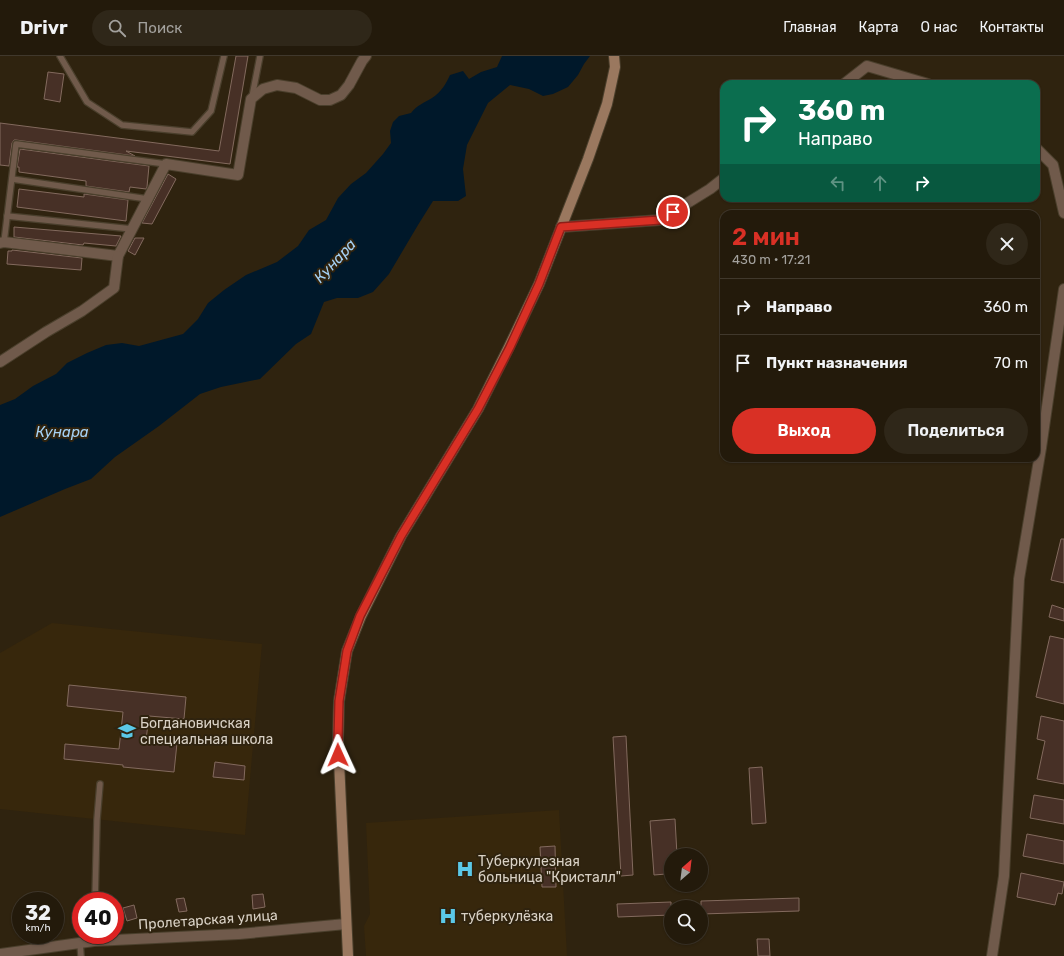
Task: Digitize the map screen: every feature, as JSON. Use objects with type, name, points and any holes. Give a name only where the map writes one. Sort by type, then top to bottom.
[{"type":"street","points":[[0,362],[82,311],[114,288],[118,256],[166,164],[238,175],[251,99],[263,89],[277,85],[296,88],[320,100],[330,100],[341,95],[349,85],[366,56]]},
{"type":"street","points":[[348,956],[338,739],[339,701],[347,651],[360,616],[401,536],[478,409],[539,284],[588,159],[607,104],[615,67],[614,56]]},
{"type":"street","points":[[849,80],[866,66],[914,80]]},
{"type":"street","points":[[1040,152],[1053,165],[1064,213]]},
{"type":"street","points":[[561,227],[660,220],[720,181]]},
{"type":"street","points":[[2,243],[118,256]]},
{"type":"street","points":[[1040,454],[1064,289]]},
{"type":"street","points":[[992,956],[1004,876],[1019,579],[1039,462]]},
{"type":"street","name":"Пролетарская улица","points":[[124,937],[239,934],[346,924]]},
{"type":"street","name":"Пролетарская улица","points":[[0,954],[73,944]]},
{"type":"lane","points":[[60,56],[87,102],[122,125],[192,132],[211,111],[224,56]]},
{"type":"lane","points":[[251,99],[260,56]]},
{"type":"lane","points":[[2,243],[16,144],[166,164]]},
{"type":"lane","points":[[12,179],[148,199]]},
{"type":"lane","points":[[7,216],[132,229]]},
{"type":"lane","points":[[95,892],[97,819],[100,784]]},
{"type":"lane","points":[[80,944],[81,956]]},
{"type":"shaded area","name":"Богдановичская специальная школа","points":[[52,623],[262,644],[245,835],[0,809],[0,653]]},
{"type":"shaded area","name":"Туберкулезная больница \"Кристалл\"","points":[[559,810],[567,956],[366,956],[364,926],[370,914],[366,823]]},
{"type":"water","name":"Кунара","points":[[502,56],[590,56],[578,75],[568,87],[553,94],[543,96],[529,89],[510,85],[488,103],[467,145],[463,169],[466,196],[458,201],[433,201],[389,274],[373,292],[358,298],[337,298],[324,302],[311,334],[296,344],[260,379],[221,387],[200,394],[159,426],[115,457],[91,479],[0,517],[0,405],[15,399],[33,386],[56,374],[67,363],[106,345],[122,343],[139,346],[183,334],[198,319],[208,303],[224,290],[246,275],[277,262],[298,246],[309,230],[326,220],[338,198],[351,184],[366,173],[391,143],[390,131],[393,122],[399,116],[411,113],[418,106],[435,96],[443,88],[450,75],[463,71],[469,79],[481,72],[497,67]]},
{"type":"building","points":[[236,56],[248,56],[230,164],[126,151],[135,156],[14,140],[12,143],[9,166],[0,165],[0,123],[219,151]]},
{"type":"building","points":[[48,72],[64,74],[60,102],[44,99]]},
{"type":"building","points":[[20,149],[149,166],[147,187],[146,189],[130,187],[129,192],[86,186],[86,181],[19,172],[19,167],[17,167]]},
{"type":"building","points":[[168,174],[176,179],[152,224],[142,223]]},
{"type":"building","points":[[19,189],[84,197],[84,194],[128,200],[126,221],[17,207]]},
{"type":"building","points":[[14,227],[121,236],[116,246],[84,243],[83,245],[14,237]]},
{"type":"building","points":[[135,238],[144,238],[135,255],[128,251]]},
{"type":"building","points":[[12,250],[82,258],[81,270],[7,264],[8,251]]},
{"type":"building","points":[[1061,539],[1064,539],[1064,583],[1051,580]]},
{"type":"building","points":[[1052,605],[1064,609],[1064,621],[1049,617]]},
{"type":"building","points":[[1050,636],[1064,639],[1064,704],[1036,697]]},
{"type":"building","points":[[69,685],[186,697],[184,719],[149,716],[146,740],[177,743],[174,772],[64,759],[65,744],[119,749],[123,712],[67,706]]},
{"type":"building","points":[[1041,716],[1064,721],[1064,784],[1037,779],[1045,741],[1037,739]]},
{"type":"building","points":[[626,736],[633,875],[621,876],[613,737]]},
{"type":"building","points":[[215,762],[245,766],[244,780],[213,777]]},
{"type":"building","points":[[762,767],[766,823],[752,824],[749,768]]},
{"type":"building","points":[[1034,795],[1064,800],[1064,824],[1030,818]]},
{"type":"building","points":[[675,819],[677,848],[664,848],[664,874],[654,875],[650,821]]},
{"type":"building","points":[[1027,834],[1064,841],[1064,864],[1023,856]]},
{"type":"building","points":[[555,846],[556,887],[542,887],[540,847]]},
{"type":"building","points":[[1021,873],[1064,882],[1062,894],[1058,893],[1055,905],[1017,897]]},
{"type":"building","points":[[263,894],[265,907],[253,909],[252,895]]},
{"type":"building","points":[[184,898],[187,911],[179,912],[176,899]]},
{"type":"building","points":[[799,898],[799,911],[708,914],[708,901]]},
{"type":"building","points":[[664,902],[664,915],[618,917],[617,904]]},
{"type":"building","points":[[134,905],[137,918],[127,921],[124,908]]},
{"type":"building","points":[[757,939],[769,939],[770,956],[758,956]]},
{"type":"place","name":"Богдановичская специальная школа","points":[[127,731]]},
{"type":"place","name":"Туберкулезная больница \"Кристалл\"","points":[[465,869]]},
{"type":"place","name":"туберкулёзка","points":[[448,916]]},
{"type":"route","points":[[338,755],[339,701],[347,651],[360,616],[378,578],[401,536],[478,409],[510,347],[539,284],[561,227],[660,220],[673,212]]}]
